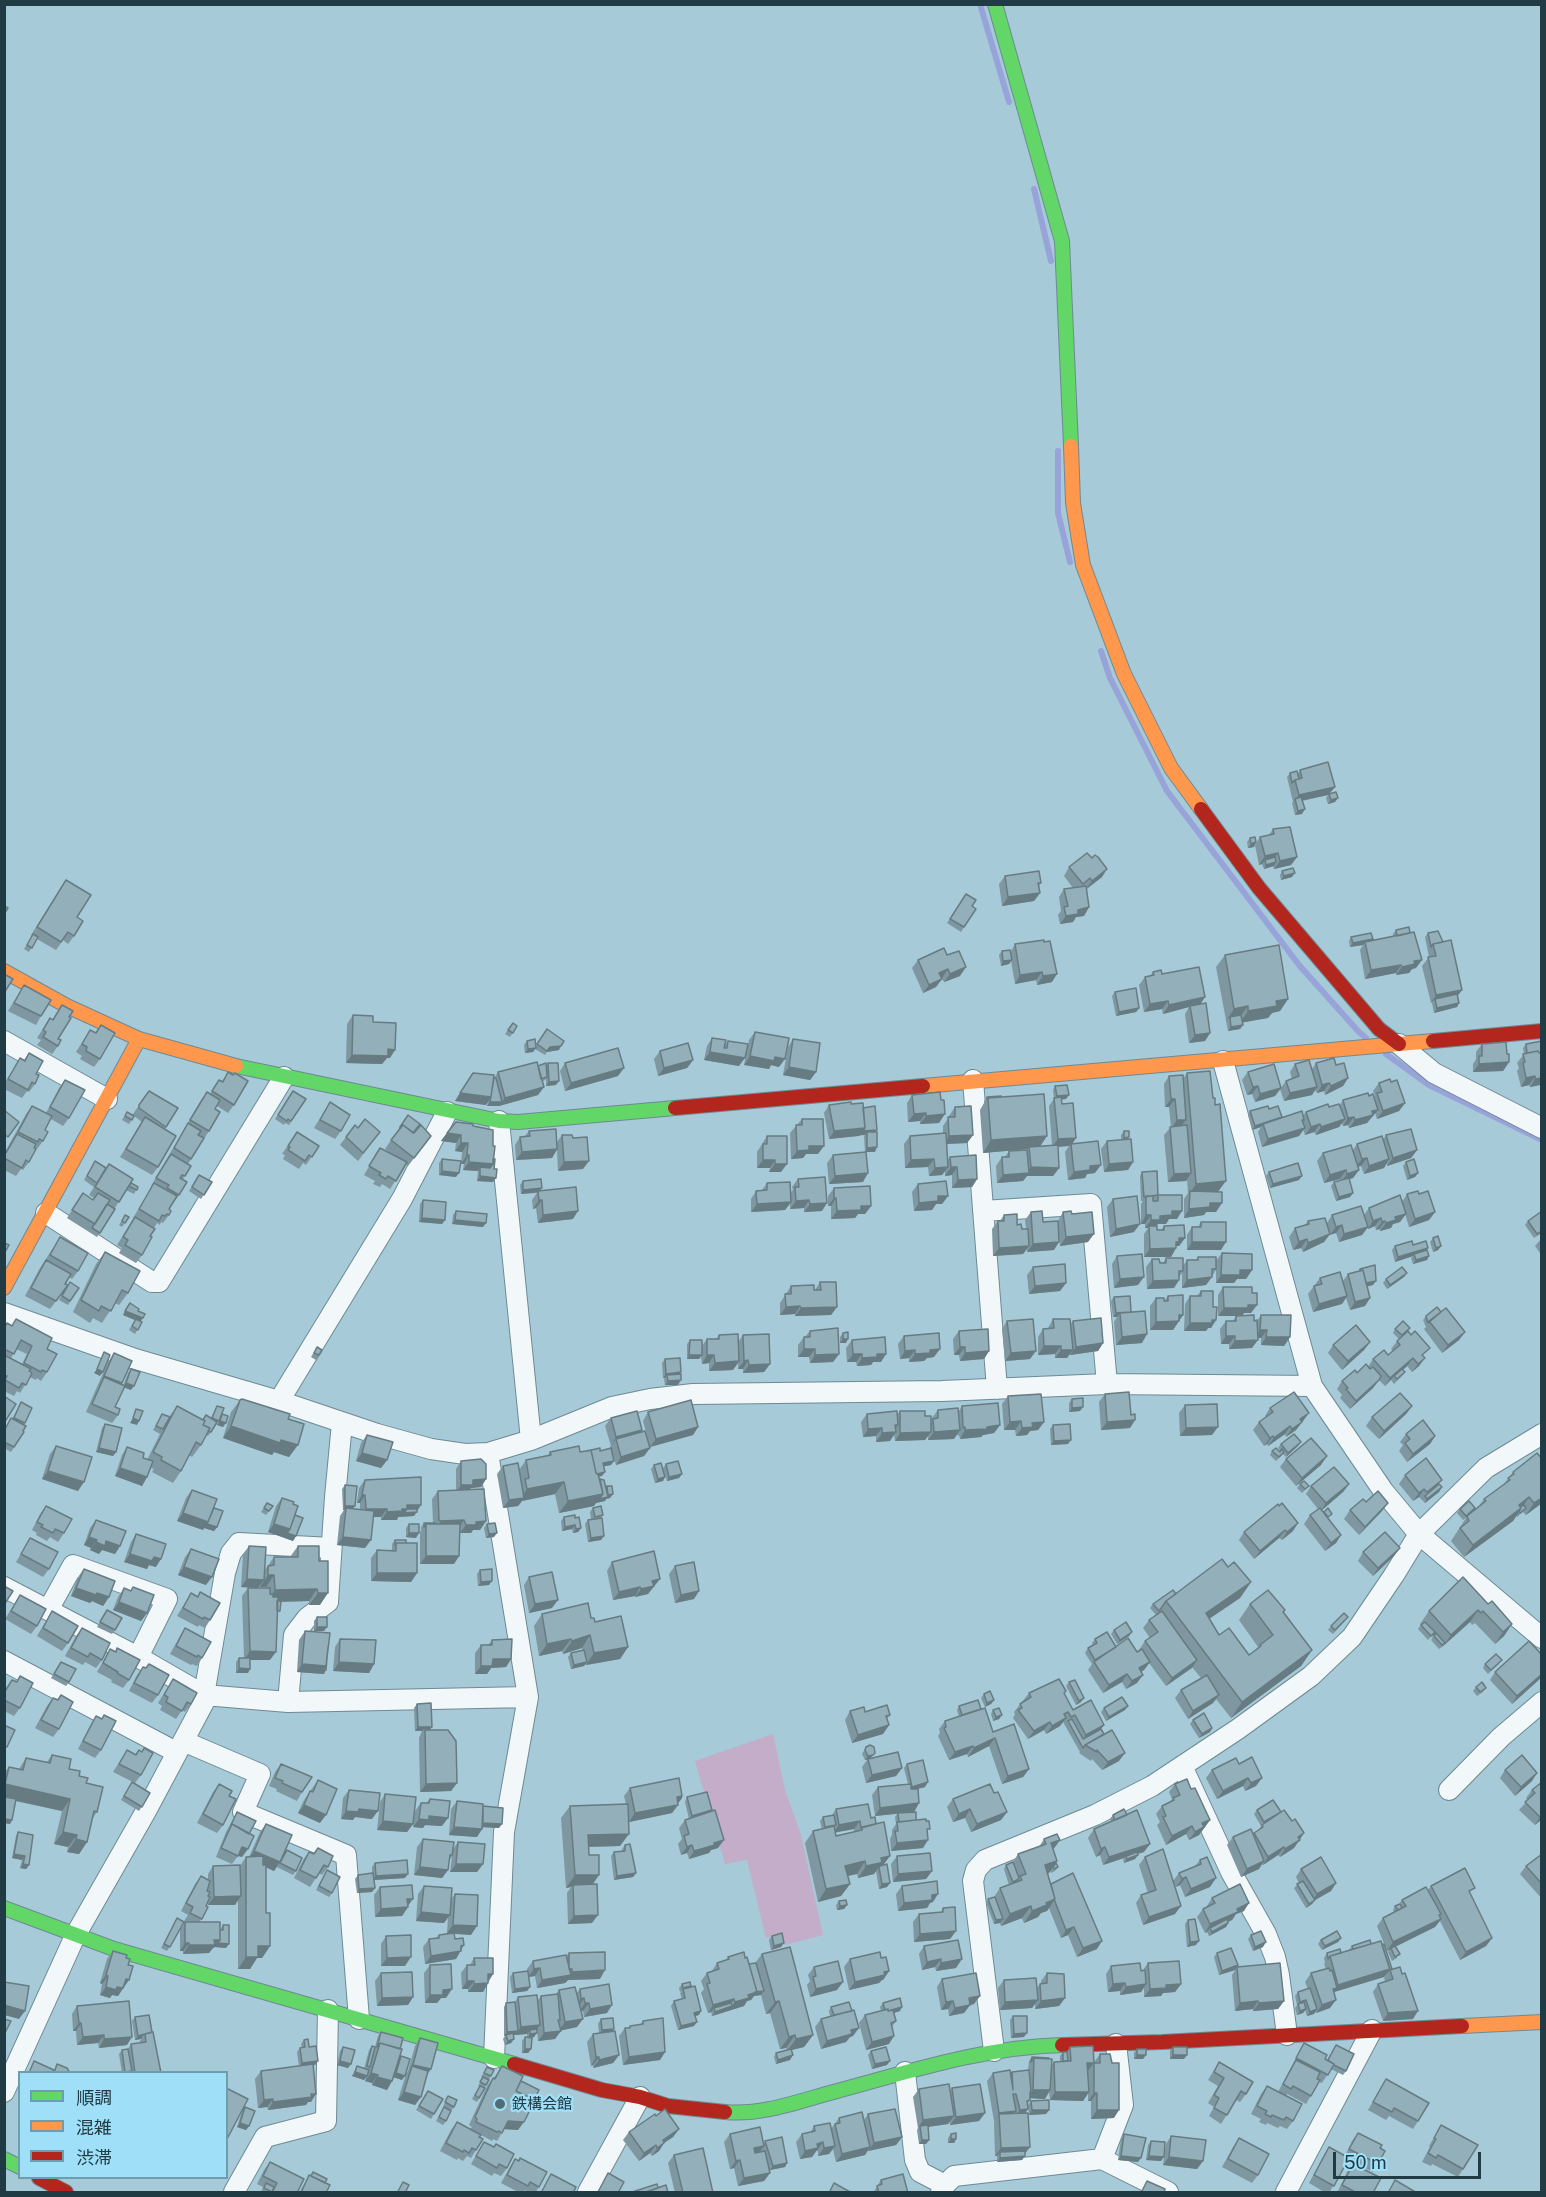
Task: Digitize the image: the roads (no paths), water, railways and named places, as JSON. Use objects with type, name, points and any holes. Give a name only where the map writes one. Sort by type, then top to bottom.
[{"type":"street","points":[[994,4],[1062,241],[1073,502],[1083,565],[1124,674],[1171,768],[1259,888],[1393,1045],[1434,1073],[1542,1128]]},
{"type":"street","points":[[4,971],[68,1006],[139,1039],[284,1077],[447,1112],[518,1122],[1542,1031]]},
{"type":"street","points":[[4,1288],[139,1039]]},
{"type":"street","points":[[4,1041],[107,1099]]},
{"type":"street","points":[[1223,1061],[1312,1386],[1384,1492],[1419,1534],[1542,1638]]},
{"type":"street","points":[[46,1213],[152,1282],[159,1282],[284,1077]]},
{"type":"street","points":[[972,1080],[997,1389]]},
{"type":"street","points":[[279,1401],[402,1199],[447,1112]]},
{"type":"street","points":[[499,1121],[531,1440]]},
{"type":"street","points":[[983,1211],[1091,1204],[1107,1384]]},
{"type":"street","points":[[4,1313],[132,1358],[279,1401],[342,1424],[431,1449],[465,1454],[488,1453],[531,1440],[612,1407],[650,1399],[693,1394],[997,1389],[1107,1384],[1312,1386]]},
{"type":"street","points":[[288,1702],[294,1635],[307,1618],[328,1602],[342,1424]]},
{"type":"street","points":[[993,2050],[976,1921],[973,1881],[976,1870],[985,1860],[1104,1810],[1152,1786],[1238,1729],[1311,1676],[1352,1637],[1419,1534],[1486,1468],[1542,1434]]},
{"type":"street","points":[[488,1453],[528,1697],[504,1832],[494,2058]]},
{"type":"street","points":[[4,2092],[76,1934],[146,1811],[204,1702],[225,1573],[231,1553],[239,1543],[331,1548]]},
{"type":"street","points":[[48,1610],[72,1565],[167,1599],[138,1658]]},
{"type":"street","points":[[4,1587],[204,1695],[288,1702],[528,1697]]},
{"type":"street","points":[[4,1661],[179,1746],[260,1774],[243,1812],[346,1855],[359,2019]]},
{"type":"street","points":[[1449,1790],[1493,1744],[1542,1702]]},
{"type":"street","points":[[1182,1766],[1231,1872],[1269,1942],[1279,1975],[1287,2035]]},
{"type":"street","points":[[4,1908],[114,1948],[602,2090],[640,2097],[668,2106],[731,2113],[769,2109],[993,2050],[1026,2046],[1542,2022]]},
{"type":"street","points":[[234,2193],[265,2137],[326,2121],[328,2010]]},
{"type":"street","points":[[1286,2193],[1372,2030]]},
{"type":"street","points":[[1102,2159],[1123,2105],[1116,2043]]},
{"type":"street","points":[[905,2072],[918,2166],[920,2172],[943,2189],[954,2176],[1102,2159],[1168,2193]]},
{"type":"street","points":[[588,2193],[640,2097]]},
{"type":"street","points":[[4,2159],[18,2166]]},
{"type":"street","points":[[41,2179],[66,2193]]},
{"type":"waterway","points":[[980,4],[1009,102]]},
{"type":"waterway","points":[[1034,189],[1051,261]]},
{"type":"waterway","points":[[1058,451],[1058,513],[1070,562]]},
{"type":"waterway","points":[[1101,651],[1110,678],[1167,791],[1299,965],[1366,1038]]},
{"type":"waterway","points":[[1386,1054],[1429,1085],[1542,1140]]},
{"type":"place","name":"鉄構会館","points":[[500,2104]]}]
